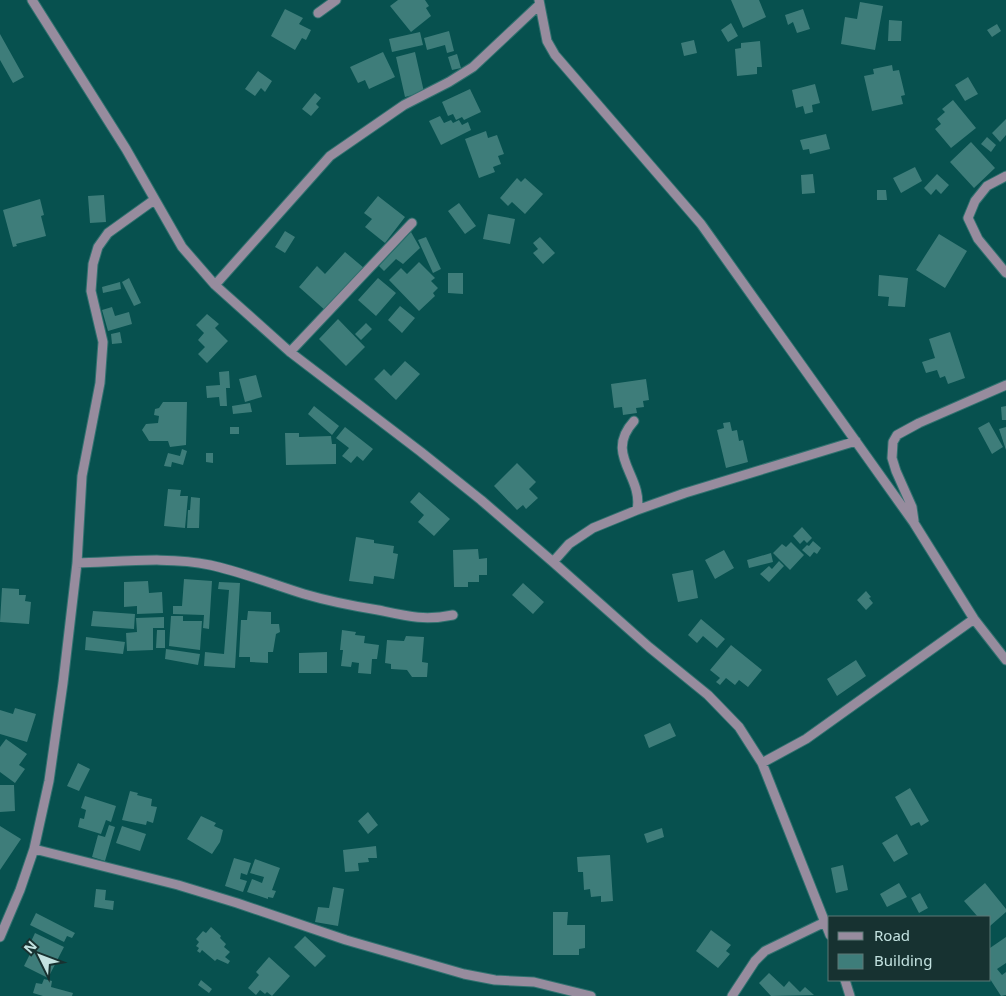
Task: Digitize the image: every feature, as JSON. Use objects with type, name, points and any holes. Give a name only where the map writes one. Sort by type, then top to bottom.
[{"type":"street","points":[[32,0],[126,149],[182,247],[215,285],[290,352],[481,500],[649,647],[708,695],[739,727],[762,763],[828,930]]},
{"type":"street","points":[[318,13],[336,0]]},
{"type":"street","points":[[215,285],[330,156],[404,105],[449,82],[472,67],[539,3]]},
{"type":"street","points":[[539,3],[547,40],[555,55],[701,224],[914,523],[974,619],[1006,660]]},
{"type":"street","points":[[1006,176],[987,186],[975,201],[968,218],[978,239],[1006,273]]},
{"type":"street","points":[[0,937],[20,890],[34,849],[49,781],[77,563],[82,476],[100,383],[103,342],[91,291],[93,264],[98,247],[108,233],[154,200]]},
{"type":"street","points":[[290,352],[412,223]]},
{"type":"street","points":[[914,523],[912,507],[892,458],[893,442],[897,435],[919,423],[1006,385]]},
{"type":"street","points":[[634,421],[623,438],[622,449],[639,500],[637,510]]},
{"type":"street","points":[[554,562],[570,544],[593,528],[637,510],[685,493],[856,441]]},
{"type":"street","points":[[77,563],[170,560],[208,564],[245,574],[306,595],[360,607],[419,618],[438,618],[453,615]]},
{"type":"street","points":[[762,763],[806,739],[974,619]]},
{"type":"street","points":[[34,849],[178,885],[346,940],[464,974],[495,980],[534,982],[590,996]]},
{"type":"street","points":[[732,996],[755,961],[765,951],[825,922]]},
{"type":"street","points":[[845,981],[850,996]]},
{"type":"building","points":[[398,0],[425,0],[429,6],[426,8],[431,16],[411,32],[390,6]]},
{"type":"building","points":[[731,0],[759,0],[766,17],[743,28]]},
{"type":"building","points":[[860,2],[883,6],[875,50],[841,44],[845,17],[857,19]]},
{"type":"building","points":[[285,9],[303,18],[299,24],[311,30],[306,40],[302,38],[295,50],[271,36]]},
{"type":"building","points":[[803,9],[810,29],[797,33],[793,22],[788,25],[785,15]]},
{"type":"building","points":[[889,20],[902,21],[901,41],[888,41]]},
{"type":"building","points":[[731,23],[738,36],[728,42],[721,30]]},
{"type":"building","points":[[997,24],[1001,31],[992,37],[987,30]]},
{"type":"building","points":[[449,31],[454,51],[447,53],[445,45],[427,50],[424,38]]},
{"type":"building","points":[[420,32],[423,45],[392,52],[389,39]]},
{"type":"building","points":[[0,34],[24,77],[13,83],[0,60]]},
{"type":"building","points":[[694,40],[697,53],[684,56],[681,43]]},
{"type":"building","points":[[760,41],[762,67],[757,67],[757,74],[737,76],[735,49],[741,48],[741,43]]},
{"type":"building","points":[[383,52],[395,77],[369,89],[365,80],[358,83],[350,67]]},
{"type":"building","points":[[415,52],[424,92],[405,97],[396,57]]},
{"type":"building","points":[[457,54],[461,68],[452,70],[448,57]]},
{"type":"building","points":[[892,65],[893,71],[899,70],[905,95],[901,96],[903,104],[872,111],[864,76],[874,74],[873,69]]},
{"type":"building","points":[[258,71],[272,81],[265,92],[261,88],[255,96],[245,89]]},
{"type":"building","points":[[968,77],[978,94],[965,101],[955,85]]},
{"type":"building","points":[[815,84],[820,103],[812,105],[813,112],[805,114],[803,106],[796,108],[792,90]]},
{"type":"building","points":[[470,89],[481,112],[464,120],[462,117],[456,120],[453,114],[448,116],[442,102]]},
{"type":"building","points":[[315,93],[321,98],[316,104],[319,107],[311,116],[302,109]]},
{"type":"building","points":[[953,100],[976,128],[951,148],[935,129],[941,124],[937,119],[945,112],[942,109]]},
{"type":"building","points":[[440,116],[444,123],[451,120],[453,123],[459,120],[462,125],[468,122],[471,130],[441,145],[429,121]]},
{"type":"building","points":[[1006,119],[1006,135],[1000,142],[992,133]]},
{"type":"building","points":[[486,131],[488,138],[497,135],[504,154],[498,156],[501,164],[493,167],[495,172],[479,178],[465,139]]},
{"type":"building","points":[[826,134],[830,149],[810,154],[809,149],[803,150],[800,140]]},
{"type":"building","points":[[987,137],[996,145],[991,152],[981,144]]},
{"type":"building","points":[[971,142],[995,168],[974,188],[950,162]]},
{"type":"building","points":[[915,167],[922,181],[901,193],[893,178]]},
{"type":"building","points":[[813,174],[815,193],[802,194],[801,175]]},
{"type":"building","points":[[937,174],[949,185],[941,194],[936,189],[931,195],[924,188]]},
{"type":"building","points":[[517,178],[521,182],[525,178],[543,194],[525,214],[512,202],[508,206],[500,198]]},
{"type":"building","points":[[877,190],[886,190],[887,200],[877,200]]},
{"type":"building","points":[[104,195],[106,222],[90,223],[88,196]]},
{"type":"building","points":[[378,196],[405,217],[385,243],[365,227],[372,219],[364,213]]},
{"type":"building","points":[[40,199],[44,215],[41,216],[46,236],[16,244],[17,246],[13,247],[3,210]]},
{"type":"building","points":[[459,203],[476,226],[465,234],[448,211]]},
{"type":"building","points":[[488,214],[515,219],[510,244],[483,239]]},
{"type":"building","points":[[285,231],[295,237],[285,253],[275,247]]},
{"type":"building","points":[[411,232],[420,248],[403,264],[396,259],[384,271],[379,266]]},
{"type":"building","points":[[939,234],[967,251],[945,288],[916,270]]},
{"type":"building","points":[[426,237],[441,269],[433,273],[418,240]]},
{"type":"building","points":[[540,237],[555,253],[543,264],[533,253],[538,249],[533,243]]},
{"type":"building","points":[[345,252],[364,268],[326,311],[299,287],[317,266],[325,274]]},
{"type":"building","points":[[419,262],[435,278],[431,281],[438,288],[433,293],[435,296],[419,311],[389,280],[401,268],[407,274]]},
{"type":"building","points":[[448,273],[463,273],[463,294],[448,293]]},
{"type":"building","points":[[879,275],[908,278],[905,307],[888,306],[889,297],[878,296]]},
{"type":"building","points":[[129,278],[141,303],[134,306],[122,282]]},
{"type":"building","points":[[378,278],[396,293],[376,316],[358,300]]},
{"type":"building","points":[[120,282],[121,289],[103,293],[102,287]]},
{"type":"building","points":[[400,306],[415,318],[402,333],[388,320]]},
{"type":"building","points":[[112,307],[115,316],[129,312],[132,324],[108,331],[102,310]]},
{"type":"building","points":[[207,314],[219,324],[215,328],[228,341],[207,363],[198,354],[205,347],[198,340],[204,333],[196,325]]},
{"type":"building","points":[[338,319],[365,347],[346,366],[319,339]]},
{"type":"building","points":[[366,323],[372,329],[361,340],[355,334]]},
{"type":"building","points":[[120,332],[122,343],[112,344],[111,334]]},
{"type":"building","points":[[950,332],[965,378],[948,384],[945,376],[940,378],[937,370],[926,373],[922,362],[935,358],[929,339]]},
{"type":"building","points":[[405,361],[420,374],[396,400],[374,379],[384,369],[391,376]]},
{"type":"building","points":[[229,371],[230,388],[226,388],[227,406],[220,406],[219,397],[207,398],[206,386],[220,385],[219,372]]},
{"type":"building","points":[[256,375],[262,397],[245,402],[239,379]]},
{"type":"building","points":[[646,379],[649,400],[643,401],[644,407],[636,408],[637,413],[623,415],[622,407],[614,408],[611,384]]},
{"type":"building","points":[[163,402],[187,402],[186,445],[170,447],[168,441],[149,441],[142,430],[146,424],[158,423],[159,416],[154,415],[155,409],[159,408]]},
{"type":"building","points":[[250,403],[252,412],[233,414],[232,406]]},
{"type":"building","points":[[314,406],[339,426],[332,435],[308,414]]},
{"type":"building","points":[[1006,406],[1006,420],[1002,420],[1001,407]]},
{"type":"building","points":[[730,422],[732,431],[737,430],[739,441],[743,440],[748,462],[726,468],[717,430],[724,428],[723,423]]},
{"type":"building","points":[[989,422],[1003,447],[992,454],[978,428]]},
{"type":"building","points":[[230,427],[239,427],[239,434],[230,434]]},
{"type":"building","points":[[345,427],[373,449],[363,461],[357,456],[351,463],[342,456],[349,448],[336,438]]},
{"type":"building","points":[[1006,427],[1006,450],[999,429]]},
{"type":"building","points":[[285,433],[299,433],[299,437],[331,436],[332,444],[336,444],[336,464],[286,465]]},
{"type":"building","points":[[182,449],[187,451],[183,465],[172,462],[171,467],[164,466],[168,453],[180,456]]},
{"type":"building","points":[[206,453],[213,453],[213,463],[206,462]]},
{"type":"building","points":[[517,463],[536,482],[529,489],[538,498],[526,509],[523,505],[517,510],[494,486]]},
{"type":"building","points":[[168,489],[181,490],[180,496],[188,496],[185,528],[164,526]]},
{"type":"building","points":[[419,492],[450,519],[434,536],[418,522],[424,515],[410,502]]},
{"type":"building","points":[[191,497],[200,498],[199,528],[187,528]]},
{"type":"building","points":[[802,527],[812,538],[807,543],[804,540],[800,544],[793,536]]},
{"type":"building","points":[[356,537],[374,540],[374,543],[394,546],[393,553],[398,554],[394,579],[374,576],[373,584],[349,581]]},
{"type":"building","points":[[813,541],[821,548],[817,554],[814,552],[810,557],[802,550]]},
{"type":"building","points":[[791,542],[804,555],[790,570],[773,553],[782,544],[786,547]]},
{"type":"building","points":[[478,549],[479,559],[487,558],[487,575],[479,575],[479,582],[468,582],[468,587],[454,587],[453,550]]},
{"type":"building","points":[[724,550],[734,568],[715,579],[705,560]]},
{"type":"building","points":[[771,553],[773,562],[749,568],[747,560]]},
{"type":"building","points":[[779,561],[784,566],[769,582],[760,574],[769,566],[772,569]]},
{"type":"building","points":[[693,570],[698,598],[678,602],[672,574]]},
{"type":"building","points":[[184,579],[212,581],[209,629],[203,628],[204,615],[173,614],[173,606],[182,606]]},
{"type":"building","points":[[148,581],[149,593],[162,592],[163,613],[137,614],[137,606],[124,607],[124,582]]},
{"type":"building","points":[[219,582],[240,583],[235,668],[204,666],[205,652],[224,654],[229,590],[218,589]]},
{"type":"building","points":[[523,583],[544,602],[533,614],[512,595]]},
{"type":"building","points":[[2,588],[19,589],[19,595],[26,595],[25,601],[31,602],[29,624],[0,622]]},
{"type":"building","points":[[866,591],[873,603],[866,610],[857,600]]},
{"type":"building","points":[[93,611],[135,614],[134,629],[91,626]]},
{"type":"building","points":[[248,611],[271,612],[271,624],[279,624],[280,632],[276,634],[273,652],[268,652],[268,663],[250,662],[250,657],[239,657],[241,620],[247,620]]},
{"type":"building","points":[[171,616],[183,616],[183,621],[202,621],[200,650],[169,646]]},
{"type":"building","points":[[164,617],[164,628],[153,628],[153,650],[127,651],[126,633],[137,632],[136,618]]},
{"type":"building","points":[[701,619],[725,639],[717,648],[703,636],[697,643],[688,635]]},
{"type":"building","points":[[157,630],[165,630],[165,648],[156,648]]},
{"type":"building","points":[[342,630],[356,632],[355,635],[365,636],[364,643],[379,645],[377,659],[372,659],[371,674],[358,673],[359,663],[352,662],[351,667],[341,666],[343,650],[340,650]]},
{"type":"building","points":[[406,636],[424,637],[422,662],[428,663],[427,677],[412,677],[407,670],[391,669],[391,664],[385,663],[387,640],[404,641]]},
{"type":"building","points":[[86,637],[125,642],[123,654],[85,650]]},
{"type":"building","points":[[731,645],[762,670],[748,687],[739,680],[735,685],[726,678],[720,685],[716,682],[720,678],[710,670]]},
{"type":"building","points":[[166,649],[200,654],[198,665],[165,659]]},
{"type":"building","points":[[327,652],[327,673],[299,673],[299,653]]},
{"type":"building","points":[[856,660],[866,676],[837,696],[827,679]]},
{"type":"building","points":[[15,708],[36,714],[27,742],[0,734],[0,710],[13,714]]},
{"type":"building","points":[[670,723],[676,736],[649,748],[644,735]]},
{"type":"building","points":[[6,739],[27,754],[19,765],[25,769],[15,783],[0,772],[0,747]]},
{"type":"building","points":[[78,763],[90,769],[79,791],[67,786]]},
{"type":"building","points":[[0,785],[14,785],[15,811],[0,812]]},
{"type":"building","points":[[910,788],[929,821],[921,826],[919,822],[911,826],[895,797]]},
{"type":"building","points":[[130,791],[152,799],[151,806],[157,807],[153,823],[147,821],[146,825],[122,820]]},
{"type":"building","points":[[85,796],[116,806],[111,822],[106,820],[101,834],[78,827],[80,818],[84,819],[86,810],[81,808]]},
{"type":"building","points":[[368,812],[378,825],[368,834],[358,821]]},
{"type":"building","points":[[201,816],[216,823],[214,826],[223,830],[220,842],[212,854],[187,839]]},
{"type":"building","points":[[109,825],[115,827],[105,861],[92,857],[98,835],[105,837]]},
{"type":"building","points":[[0,826],[21,839],[0,870]]},
{"type":"building","points":[[122,826],[146,834],[140,851],[116,843]]},
{"type":"building","points":[[662,828],[664,837],[647,843],[644,834]]},
{"type":"building","points":[[897,834],[908,854],[894,862],[882,843]]},
{"type":"building","points":[[376,846],[377,858],[368,858],[369,862],[358,863],[359,871],[345,872],[343,850]]},
{"type":"building","points":[[610,855],[613,901],[601,902],[601,896],[591,897],[590,889],[584,890],[583,872],[578,872],[577,857]]},
{"type":"building","points":[[234,858],[251,863],[247,875],[241,873],[240,879],[247,881],[243,892],[225,886]]},
{"type":"building","points":[[255,859],[280,868],[272,890],[276,891],[273,898],[268,897],[268,899],[247,892],[252,879],[262,883],[264,877],[250,873]]},
{"type":"building","points":[[843,865],[848,890],[836,893],[831,868]]},
{"type":"building","points":[[899,883],[907,897],[887,907],[880,894]]},
{"type":"building","points":[[985,883],[1006,909],[1006,912],[991,925],[991,916],[977,916],[964,901]]},
{"type":"building","points":[[333,887],[344,889],[338,926],[315,922],[318,907],[329,908]]},
{"type":"building","points":[[96,889],[106,890],[105,900],[114,901],[113,910],[94,907]]},
{"type":"building","points":[[920,893],[928,908],[919,913],[911,898]]},
{"type":"building","points":[[553,912],[568,912],[567,925],[585,925],[585,948],[579,949],[579,955],[553,955]]},
{"type":"building","points":[[36,913],[75,933],[72,938],[67,936],[64,942],[30,925]]},
{"type":"building","points":[[211,927],[221,936],[220,938],[226,944],[224,947],[230,952],[225,957],[230,961],[228,964],[217,959],[215,961],[202,950],[200,953],[197,951],[199,948],[196,946],[199,942],[196,939],[203,931],[206,933]]},
{"type":"building","points":[[711,930],[731,945],[726,951],[730,954],[718,968],[696,951]]},
{"type":"building","points":[[35,933],[64,947],[48,978],[24,966],[32,950],[28,948]]},
{"type":"building","points":[[305,936],[326,956],[315,967],[294,947]]},
{"type":"building","points":[[1006,937],[1006,963],[997,969],[1002,975],[1006,972],[1006,995],[1001,996],[991,981],[991,947]]},
{"type":"building","points":[[269,957],[290,976],[272,996],[260,990],[256,995],[248,988],[259,975],[256,972]]},
{"type":"building","points":[[769,973],[784,987],[789,981],[800,992],[805,987],[814,995],[771,996],[759,983]]},
{"type":"building","points":[[44,979],[52,981],[51,987],[73,993],[72,996],[43,996],[33,993],[36,983],[42,984]]},
{"type":"building","points":[[201,980],[212,989],[209,993],[198,985]]}]
